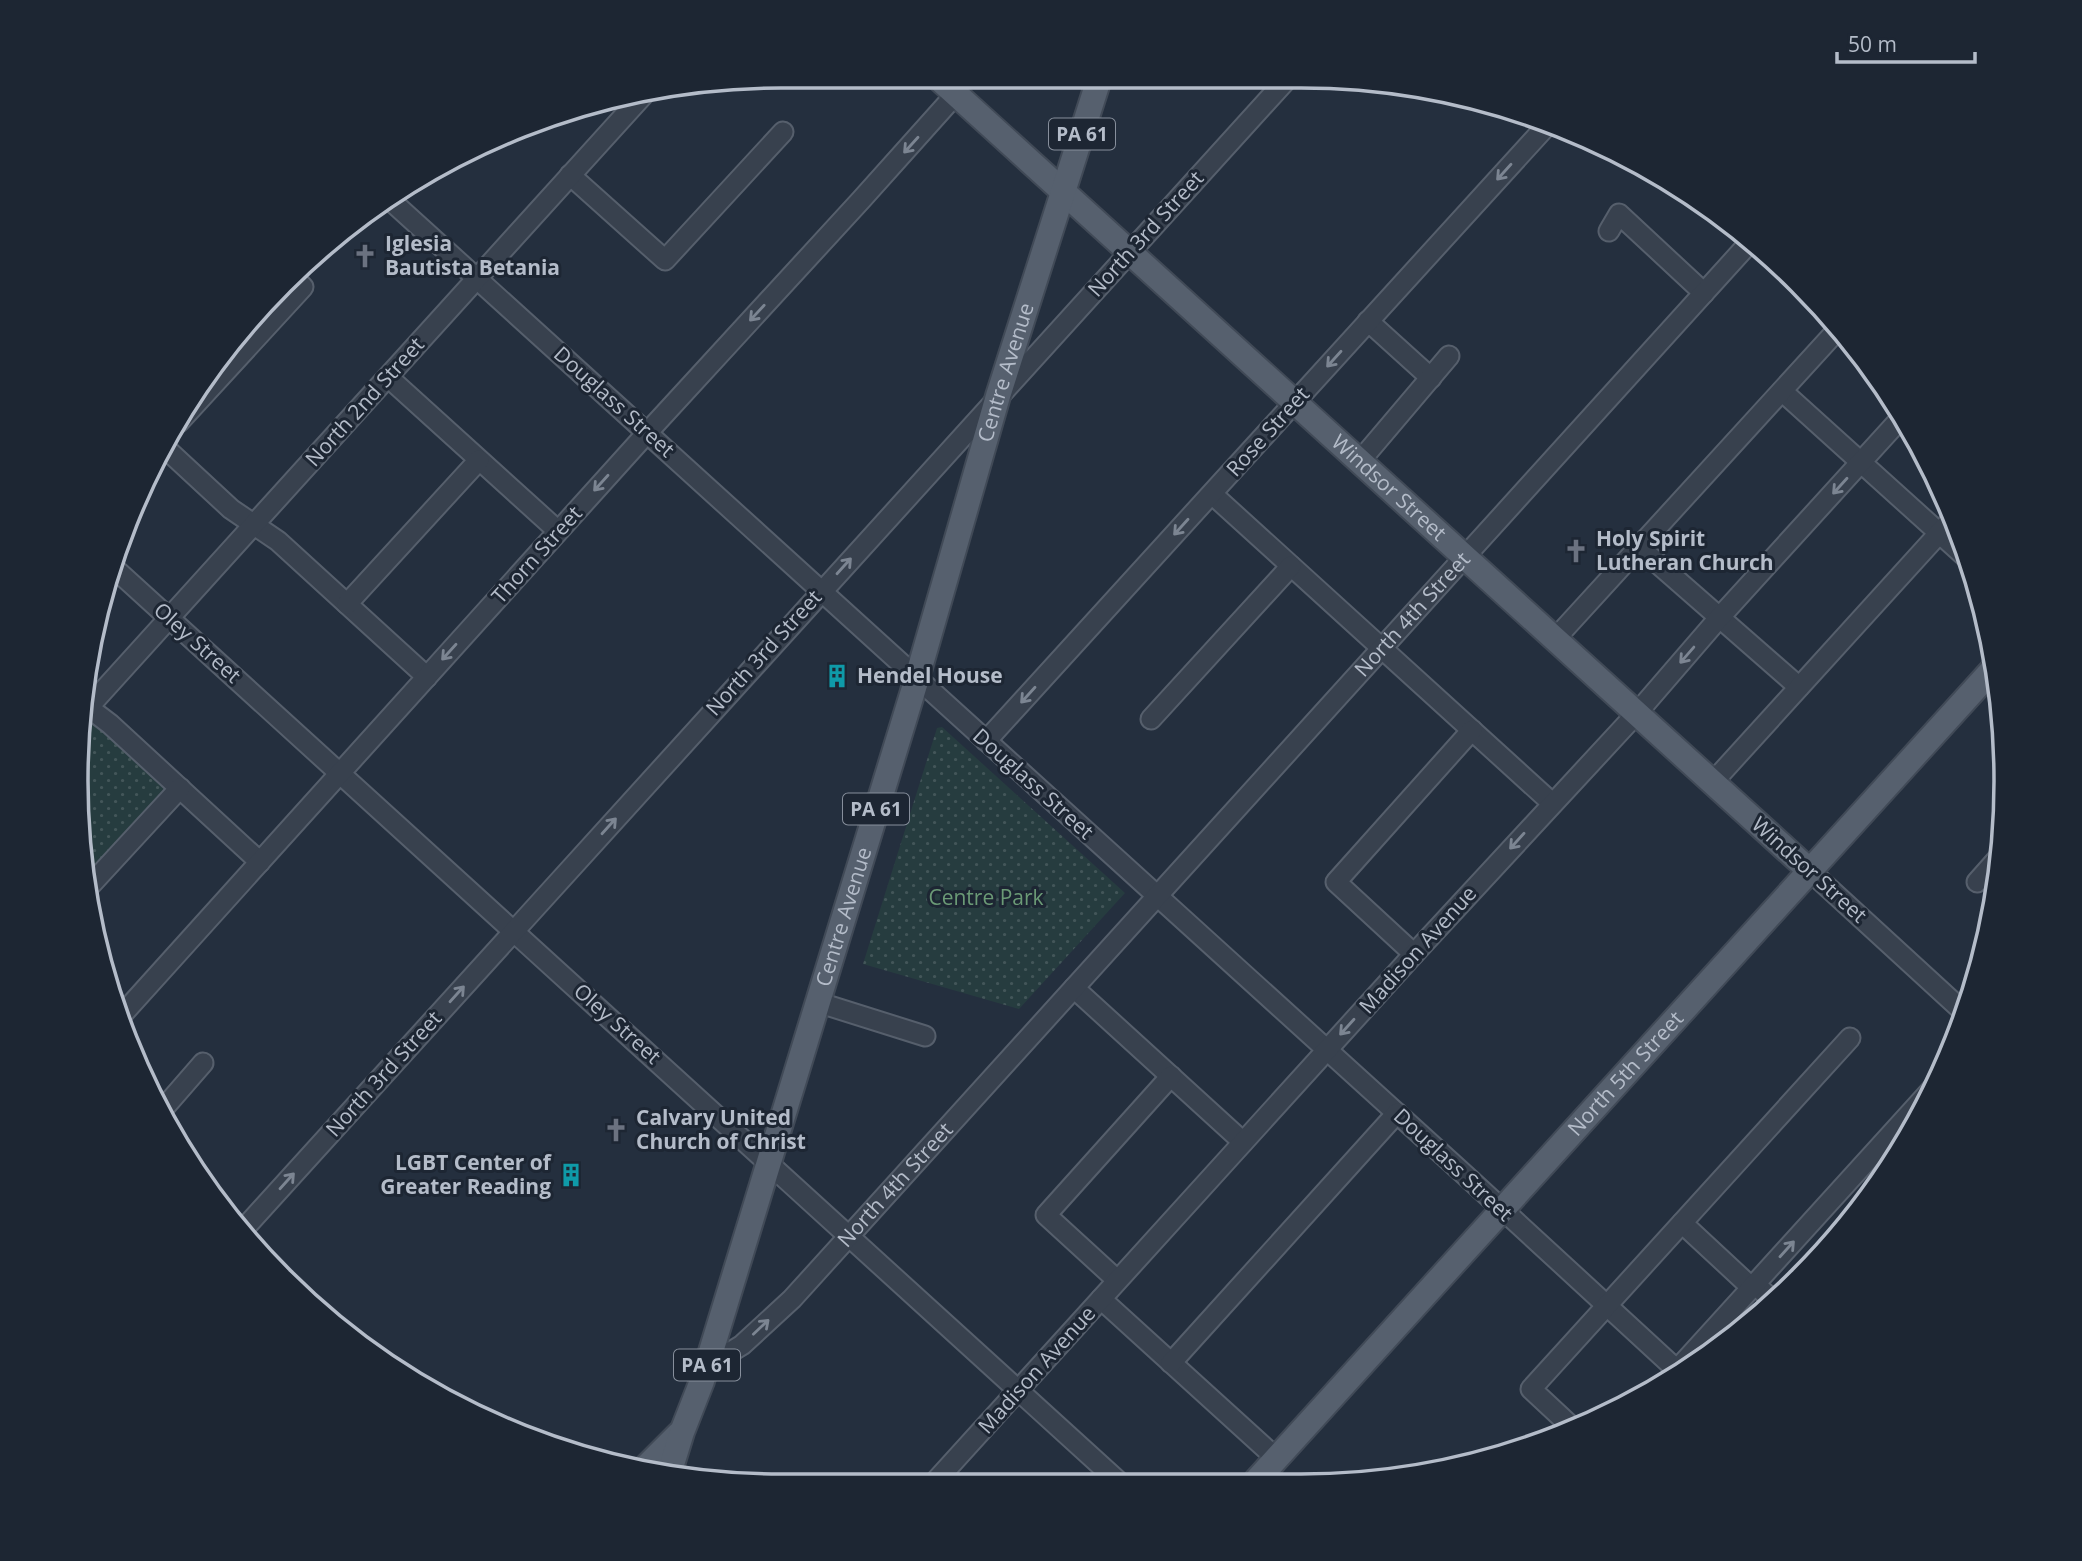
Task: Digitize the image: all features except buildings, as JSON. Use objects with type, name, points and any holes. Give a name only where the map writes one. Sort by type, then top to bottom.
[{"type":"main road","name":"Windsor Street","points":[[949,88],[1810,871]]},
{"type":"main road","name":"Centre Avenue","points":[[672,1465],[706,1367],[916,678],[998,396],[1096,88]]},
{"type":"main road","name":"North 5th Street","points":[[1262,1474],[1987,676]]},
{"type":"main road","name":"PA 61","points":[[652,1461],[682,1432]]},
{"type":"street","name":"North 3rd Street","points":[[248,1223],[1279,88]]},
{"type":"street","name":"Thorn Street","points":[[126,1010],[956,94]]},
{"type":"street","name":"North 2nd Street","points":[[92,702],[636,103]]},
{"type":"street","name":"Rose Street","points":[[986,741],[1542,131]]},
{"type":"street","points":[[570,175],[664,260],[783,132]]},
{"type":"street","name":"Douglass Street","points":[[395,204],[1397,1113],[1672,1366]]},
{"type":"street","points":[[1609,231],[1619,214],[1704,293]]},
{"type":"street","name":"North 4th Street","points":[[706,1367],[742,1345],[792,1299],[1744,248]]},
{"type":"street","points":[[205,394],[303,287],[298,283]]},
{"type":"street","points":[[1368,321],[1431,377]]},
{"type":"street","points":[[1555,639],[1832,336]]},
{"type":"street","points":[[1360,461],[1449,356]]},
{"type":"street","points":[[388,377],[558,531]]},
{"type":"street","points":[[1782,391],[1954,546]]},
{"type":"street","name":"Madison Avenue","points":[[942,1474],[1326,1050],[1637,713],[1719,618],[1896,424]]},
{"type":"street","points":[[170,453],[231,509],[278,541],[427,677]]},
{"type":"street","points":[[347,604],[479,460]]},
{"type":"street","points":[[1212,494],[1552,803]]},
{"type":"street","points":[[1713,782],[1946,526]]},
{"type":"street","points":[[1639,547],[1799,687]]},
{"type":"street","points":[[1151,719],[1291,566]]},
{"type":"street","name":"Oley Street","points":[[119,573],[1109,1474]]},
{"type":"street","points":[[91,711],[110,724],[260,862]]},
{"type":"street","points":[[1414,954],[1336,882],[1472,730]]},
{"type":"street","points":[[95,880],[180,788]]},
{"type":"street","points":[[1977,882],[1989,868]]},
{"type":"street","name":"Windsor Street","points":[[1810,871],[1957,1006]]},
{"type":"street","points":[[1074,988],[1243,1142]]},
{"type":"street","points":[[817,1002],[925,1036]]},
{"type":"street","points":[[1566,1421],[1531,1389],[1850,1038]]},
{"type":"street","points":[[168,1104],[204,1063]]},
{"type":"street","points":[[1117,1280],[1046,1215],[1171,1076]]},
{"type":"street","points":[[1171,1363],[1397,1113]]},
{"type":"street","points":[[1695,1351],[1908,1116]]},
{"type":"street","points":[[1682,1223],[1766,1295]]},
{"type":"street","points":[[1101,1299],[1276,1458]]},
{"type":"green space","points":[[91,718],[170,787],[93,873],[88,780]]},
{"type":"green space","name":"Centre Park","points":[[942,727],[1125,893],[1019,1009],[863,964],[937,728]]},
{"type":"place","name":"Iglesia Bautista Betania","points":[[365,256]]},
{"type":"place","name":"Holy Spirit Lutheran Church","points":[[1576,551]]},
{"type":"place","name":"Hendel House","points":[[837,676]]},
{"type":"place","name":"Calvary United Church of Christ","points":[[616,1130]]},
{"type":"place","name":"LGBT Center of Greater Reading","points":[[571,1175]]}]
